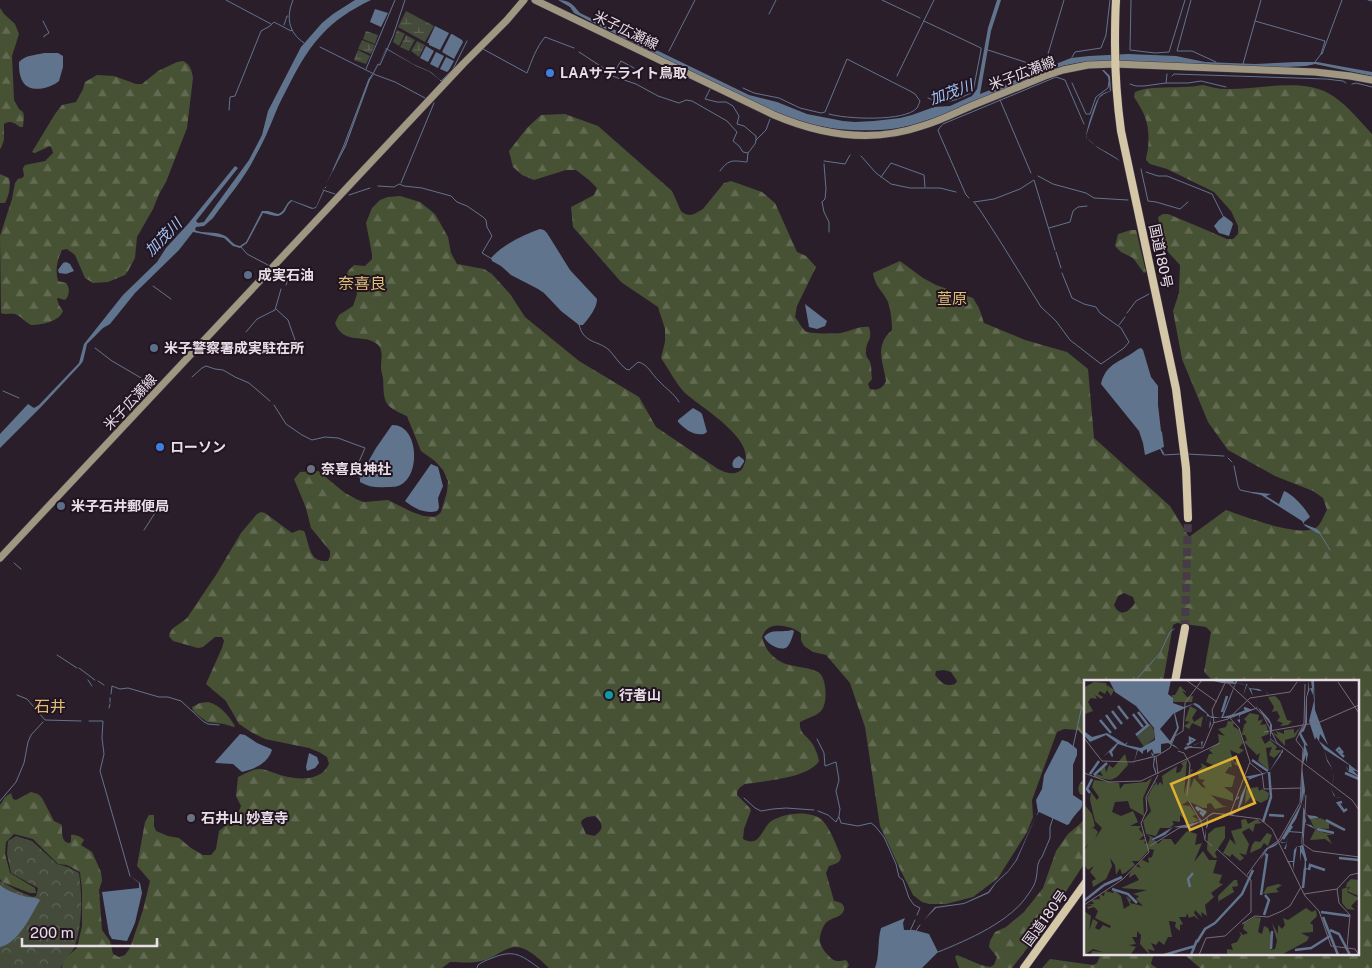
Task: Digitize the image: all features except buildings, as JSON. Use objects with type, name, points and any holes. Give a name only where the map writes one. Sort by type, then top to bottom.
[{"type":"highway","name":"国道180号","points":[[1116,0],[1116,96],[1121,131],[1176,389],[1186,468],[1188,518]]},
{"type":"highway","points":[[1175,680],[1185,628]]},
{"type":"highway","name":"国道180号","points":[[1024,968],[1084,885]]},
{"type":"main road","name":"米子広瀬線","points":[[0,558],[524,0]]},
{"type":"main road","name":"米子広瀬線","points":[[535,0],[774,115],[802,126],[833,133],[870,136],[921,127],[1045,76],[1088,65],[1115,64],[1315,72],[1372,80]]},
{"type":"green space","points":[[0,8],[15,24],[19,34],[12,56],[14,100],[24,116],[23,127],[11,122],[4,124],[4,140],[0,149]]},
{"type":"green space","points":[[406,11],[434,26],[425,42],[398,27]]},
{"type":"green space","points":[[397,30],[405,34],[399,46],[393,42]]},
{"type":"green space","points":[[366,31],[378,35],[375,44],[363,39]]},
{"type":"green space","points":[[406,35],[415,40],[409,51],[400,47]]},
{"type":"green space","points":[[362,40],[375,45],[371,54],[358,49]]},
{"type":"green space","points":[[417,41],[425,45],[419,57],[411,51]]},
{"type":"green space","points":[[358,50],[370,56],[366,64],[354,60]]},
{"type":"green space","points":[[183,61],[190,68],[193,78],[187,128],[166,182],[137,237],[135,258],[128,271],[125,275],[108,282],[93,283],[85,278],[75,255],[67,249],[62,250],[57,265],[57,277],[58,281],[66,283],[69,292],[65,300],[57,299],[63,311],[61,315],[49,322],[31,325],[15,314],[1,313],[0,236],[15,183],[24,176],[23,168],[25,165],[45,161],[53,153],[50,146],[35,153],[32,152],[55,114],[62,105],[76,102],[85,82],[97,75],[114,76],[136,84],[142,84],[158,71]]},
{"type":"green space","points":[[1203,85],[1239,89],[1295,85],[1322,90],[1344,104],[1372,134],[1372,968],[1200,968],[1186,956],[1360,956],[1360,680],[1212,680],[1204,672],[1211,632],[1206,627],[1177,623],[1173,625],[1163,680],[1084,680],[1084,736],[1078,730],[1064,729],[1057,732],[1032,800],[1033,817],[1027,832],[998,878],[973,897],[946,904],[929,904],[922,902],[913,895],[880,826],[865,727],[850,683],[826,655],[813,652],[804,646],[801,640],[801,633],[798,631],[778,625],[769,627],[766,630],[762,637],[766,648],[774,657],[783,663],[818,672],[823,679],[826,697],[823,708],[816,715],[800,722],[801,731],[814,746],[819,761],[814,767],[796,775],[745,784],[739,788],[737,795],[751,810],[744,829],[743,839],[754,841],[759,838],[769,823],[788,815],[811,815],[823,821],[831,833],[841,856],[839,862],[829,866],[826,873],[834,901],[841,903],[844,906],[844,910],[838,917],[824,925],[820,942],[824,951],[832,959],[847,961],[849,965],[847,968],[549,968],[531,953],[515,947],[488,959],[472,962],[450,962],[442,968],[62,968],[63,960],[77,948],[82,926],[80,872],[67,865],[58,864],[33,839],[14,834],[6,842],[5,854],[10,873],[35,888],[36,893],[30,893],[2,882],[0,879],[0,805],[5,797],[11,793],[13,799],[16,800],[31,792],[38,794],[54,821],[62,825],[62,836],[66,842],[71,842],[71,835],[76,835],[84,840],[81,845],[92,852],[101,872],[102,881],[99,890],[102,930],[110,941],[113,954],[119,957],[125,955],[130,948],[143,910],[150,881],[137,866],[145,822],[149,815],[154,815],[156,831],[179,838],[203,855],[211,855],[216,849],[219,831],[237,816],[241,806],[236,796],[238,777],[258,769],[290,777],[310,778],[321,774],[329,764],[327,757],[319,752],[309,748],[265,739],[239,724],[226,701],[206,684],[222,648],[224,641],[222,637],[215,637],[203,647],[198,648],[173,641],[169,636],[176,626],[187,618],[241,533],[257,514],[265,513],[292,533],[299,530],[304,531],[313,556],[321,561],[328,561],[330,551],[311,528],[306,508],[294,479],[300,472],[318,471],[345,493],[364,502],[388,500],[424,516],[434,517],[441,512],[448,481],[443,470],[435,461],[421,451],[407,416],[387,404],[384,394],[379,346],[366,339],[349,337],[339,330],[335,323],[339,315],[353,306],[357,294],[353,282],[346,276],[348,271],[354,265],[365,266],[372,259],[366,223],[372,208],[380,200],[400,196],[420,202],[435,214],[448,237],[451,253],[457,264],[484,269],[492,274],[510,294],[525,317],[579,361],[639,397],[656,427],[718,469],[734,473],[743,468],[746,455],[735,434],[685,393],[661,358],[665,342],[665,329],[658,307],[621,282],[573,227],[571,207],[594,195],[597,188],[576,170],[566,170],[534,180],[522,175],[513,167],[509,151],[527,128],[541,115],[565,114],[598,126],[672,191],[681,211],[685,214],[694,214],[703,209],[724,183],[731,181],[762,192],[775,203],[797,252],[806,256],[816,267],[797,306],[795,317],[805,331],[812,333],[838,333],[869,327],[870,338],[866,347],[866,356],[871,366],[872,379],[868,384],[870,389],[880,388],[886,381],[881,348],[886,336],[892,330],[888,302],[877,285],[873,273],[900,261],[936,285],[973,298],[984,323],[1025,340],[1067,352],[1088,369],[1094,438],[1170,506],[1189,537],[1226,510],[1286,528],[1309,530],[1317,527],[1327,510],[1323,498],[1313,491],[1275,476],[1228,450],[1208,422],[1182,359],[1173,311],[1179,293],[1180,265],[1168,252],[1161,233],[1158,217],[1168,214],[1227,239],[1233,239],[1238,234],[1238,226],[1231,211],[1214,192],[1167,169],[1150,164],[1146,160],[1148,127],[1142,109],[1134,97],[1135,92],[1147,89]],"holes":[[[1124,593],[1133,597],[1135,603],[1130,609],[1124,612],[1116,609],[1114,605],[1118,596]],[[944,670],[951,672],[957,681],[955,684],[944,684],[935,675],[936,671]],[[595,816],[602,827],[594,836],[586,834],[581,823],[582,820]]]},
{"type":"green space","points":[[0,174],[9,178],[10,181],[8,197],[5,203],[0,203]]},
{"type":"green space","points":[[1136,230],[1146,272],[1144,273],[1133,258],[1121,252],[1115,246],[1118,234]]},
{"type":"green space","points":[[208,702],[216,705],[223,711],[235,726],[207,722],[193,711],[192,707]]},
{"type":"green space","points":[[1084,780],[1084,795],[1080,794],[1078,789],[1080,783]]},
{"type":"green space","points":[[1084,819],[1084,864],[1038,934],[1012,968],[959,968],[955,957],[957,955],[981,965],[990,967],[994,965],[997,957],[989,947],[995,932],[1006,927],[1024,912],[1043,888],[1056,851],[1068,834]]},
{"type":"green space","points":[[16,836],[32,841],[57,864],[79,873],[81,918],[78,936],[74,948],[61,968],[0,968],[0,881],[33,897],[36,896],[38,888],[11,873],[7,854],[8,841]]},
{"type":"green space","points":[[1100,956],[1153,956],[1151,963],[1157,968],[1042,968],[1050,959],[1093,965],[1097,963]]},
{"type":"water","points":[[355,0],[371,0],[332,24],[314,44],[290,83],[247,172],[213,218],[204,226],[196,227],[195,230],[223,235],[240,246],[246,242],[262,211],[278,214],[282,212],[291,200],[313,208],[316,207],[324,191],[316,208],[312,209],[292,201],[283,214],[275,216],[263,213],[247,243],[240,248],[233,246],[224,238],[193,232],[179,250],[135,293],[110,324],[103,328],[87,344],[81,364],[0,448],[0,434],[28,404],[34,408],[39,405],[79,363],[84,344],[123,295],[157,262],[166,248],[235,166],[238,168],[196,221],[198,223],[204,222],[249,160],[262,135],[268,111],[301,47],[322,23]]},
{"type":"water","points":[[558,0],[568,2],[580,13],[749,95],[777,102],[807,114],[843,121],[874,121],[900,118],[934,107],[950,106],[972,96],[977,89],[988,28],[997,0],[1001,0],[991,31],[980,94],[1071,58],[1128,54],[1176,56],[1205,62],[1255,64],[1317,62],[1372,72],[1372,76],[1315,64],[1266,68],[1185,63],[1091,61],[1062,66],[945,115],[912,125],[875,130],[852,130],[813,125],[775,112],[574,13],[570,7]]},
{"type":"water","points":[[375,9],[388,13],[381,27],[370,22]]},
{"type":"water","points":[[435,26],[449,33],[440,50],[427,43]]},
{"type":"water","points":[[451,34],[463,42],[454,59],[442,52]]},
{"type":"water","points":[[426,46],[434,51],[428,62],[420,58]]},
{"type":"water","points":[[386,48],[431,72],[441,81],[430,72],[416,66],[386,49],[375,73]]},
{"type":"water","points":[[436,52],[444,56],[438,68],[430,64]]},
{"type":"water","points":[[44,53],[58,53],[63,56],[63,67],[59,81],[46,88],[30,88],[22,80],[19,62],[27,57]]},
{"type":"water","points":[[446,57],[454,61],[447,72],[440,69]]},
{"type":"water","points":[[1102,70],[1104,70],[1110,76],[1111,91],[1099,98],[1086,135],[1097,100],[1101,95],[1110,91],[1108,77]]},
{"type":"water","points":[[375,73],[370,80],[346,146],[326,184],[345,145],[369,79]]},
{"type":"water","points":[[1094,145],[1112,155],[1120,161],[1098,148]]},
{"type":"water","points":[[1224,216],[1233,224],[1229,236],[1219,233],[1214,226]]},
{"type":"water","points":[[540,229],[547,233],[570,270],[597,299],[594,309],[583,325],[579,325],[561,311],[544,293],[511,275],[492,261],[491,258],[508,244]]},
{"type":"water","points":[[66,262],[70,264],[74,271],[66,274],[59,273],[58,270]]},
{"type":"water","points":[[805,304],[827,321],[825,326],[817,329],[809,327]]},
{"type":"water","points":[[1141,348],[1151,377],[1158,386],[1158,405],[1164,447],[1161,448],[1164,453],[1163,455],[1160,449],[1145,455],[1139,431],[1101,384],[1107,371],[1115,363]]},
{"type":"water","points":[[693,408],[702,414],[707,432],[704,434],[693,433],[678,422]]},
{"type":"water","points":[[392,425],[401,427],[412,440],[414,460],[408,478],[400,485],[393,487],[373,487],[360,482],[368,462]]},
{"type":"water","points":[[739,456],[744,462],[740,468],[735,468],[733,467],[733,461]]},
{"type":"water","points":[[431,464],[438,467],[443,486],[438,498],[439,508],[437,511],[428,512],[416,508],[405,501]]},
{"type":"water","points":[[1284,491],[1295,499],[1308,513],[1310,517],[1304,524],[1317,529],[1321,533],[1319,534],[1305,526],[1302,521],[1261,495],[1252,493],[1271,494],[1266,496],[1279,504]]},
{"type":"water","points":[[794,631],[792,639],[788,646],[782,649],[775,647],[764,637],[773,632]]},
{"type":"water","points":[[240,734],[272,750],[270,755],[260,765],[242,772],[233,764],[215,762]]},
{"type":"water","points":[[1062,740],[1068,742],[1077,749],[1073,765],[1073,795],[1082,801],[1082,807],[1067,825],[1039,812],[1036,816],[1038,812],[1036,800],[1042,789],[1044,775]]},
{"type":"water","points":[[309,753],[317,757],[319,763],[315,768],[307,771],[306,767]]},
{"type":"water","points":[[1036,816],[1017,860],[989,893],[964,904],[936,908],[924,920],[935,907],[964,903],[988,892],[1016,860]]},
{"type":"water","points":[[129,875],[140,883],[142,893],[135,923],[127,941],[112,939],[109,934],[102,892],[139,888],[139,883]]},
{"type":"water","points":[[0,885],[13,892],[40,900],[19,934],[13,940],[0,947]]},
{"type":"water","points":[[905,918],[903,923],[904,930],[914,930],[929,934],[938,952],[922,968],[875,968],[881,928]]},
{"type":"waterway","points":[[226,0],[271,24]]},
{"type":"waterway","points":[[293,0],[289,18],[290,24],[295,34],[304,43]]},
{"type":"waterway","points":[[366,69],[395,0]]},
{"type":"waterway","points":[[333,170],[369,79],[378,64],[380,65],[393,36],[405,0]]},
{"type":"waterway","points":[[669,51],[695,0]]},
{"type":"waterway","points":[[769,14],[776,0]]},
{"type":"waterway","points":[[882,0],[920,18]]},
{"type":"waterway","points":[[897,76],[934,0]]},
{"type":"waterway","points":[[985,49],[1037,66],[1045,64],[1064,0]]},
{"type":"waterway","points":[[1072,57],[1075,52],[1101,48],[1106,35],[1110,0]]},
{"type":"waterway","points":[[1131,0],[1130,50],[1155,53],[1169,52],[1185,0]]},
{"type":"waterway","points":[[1191,0],[1177,51],[1192,51],[1216,62]]},
{"type":"waterway","points":[[1243,64],[1261,0]]},
{"type":"waterway","points":[[1321,54],[1342,0]]},
{"type":"waterway","points":[[1368,0],[1372,1]]},
{"type":"waterway","points":[[284,25],[288,16]]},
{"type":"waterway","points":[[43,21],[49,33],[44,37]]},
{"type":"waterway","name":"加茂川","points":[[924,21],[981,48],[973,92],[956,100],[946,102],[928,98]]},
{"type":"waterway","points":[[1255,21],[1325,41],[1321,54],[1315,62]]},
{"type":"waterway","points":[[229,110],[230,97],[235,96],[261,31],[274,22],[292,30]]},
{"type":"waterway","points":[[483,49],[527,73],[545,37],[574,48]]},
{"type":"waterway","points":[[440,80],[453,69],[467,41]]},
{"type":"waterway","points":[[320,47],[425,98]]},
{"type":"waterway","points":[[579,52],[608,71],[612,76],[636,84],[658,96],[679,103],[686,100],[692,101],[727,121],[737,132],[733,141],[743,152],[748,153],[747,162],[729,162],[720,171]]},
{"type":"waterway","points":[[743,88],[754,93],[779,98],[800,108],[821,113],[825,112],[847,59],[910,91],[920,101],[917,108],[900,116],[861,118],[829,114]]},
{"type":"waterway","points":[[609,71],[616,69],[621,61],[634,68]]},
{"type":"waterway","points":[[1166,83],[1167,74]]},
{"type":"waterway","points":[[1172,76],[1174,74],[1326,79],[1346,83]]},
{"type":"waterway","points":[[943,124],[1056,77],[1065,80],[1084,124]]},
{"type":"waterway","points":[[1130,84],[1144,86],[1201,81],[1226,87]]},
{"type":"waterway","points":[[1072,83],[1086,114],[1090,114],[1096,97],[1108,88],[1109,82]]},
{"type":"waterway","points":[[1352,84],[1356,83],[1372,87]]},
{"type":"waterway","points":[[710,89],[705,99],[726,102],[733,106],[739,116],[737,124],[744,126],[756,136],[756,140]]},
{"type":"waterway","points":[[1000,100],[1031,173]]},
{"type":"waterway","points":[[401,183],[434,103]]},
{"type":"waterway","points":[[748,153],[756,140],[766,130],[770,119]]},
{"type":"waterway","points":[[942,125],[938,130],[939,133],[969,198]]},
{"type":"waterway","points":[[824,161],[845,164],[850,155]]},
{"type":"waterway","points":[[861,156],[876,173],[891,184],[910,188],[940,188],[956,192]]},
{"type":"waterway","points":[[881,177],[891,163],[924,175],[925,187]]},
{"type":"waterway","points":[[822,202],[825,199],[826,189],[824,164]]},
{"type":"waterway","points":[[1141,169],[1148,201],[1180,209],[1188,202]]},
{"type":"waterway","points":[[1146,172],[1158,176],[1167,176],[1212,194],[1224,218]]},
{"type":"waterway","points":[[1038,176],[1053,184],[1086,193],[1094,198],[1128,200]]},
{"type":"waterway","points":[[974,202],[994,199],[1020,189],[1034,180],[1055,250]]},
{"type":"waterway","points":[[378,186],[394,187],[399,184],[422,188],[451,196],[457,202],[467,206],[486,220],[487,227],[492,236],[482,253],[492,259]]},
{"type":"waterway","points":[[349,195],[370,188]]},
{"type":"waterway","points":[[323,190],[335,194]]},
{"type":"waterway","points":[[822,202],[829,222],[829,232]]},
{"type":"waterway","points":[[974,202],[1041,307],[1056,321],[1070,340],[1101,364],[1124,348],[1129,342],[1121,328],[1100,313],[1096,307],[1072,298],[1062,273]]},
{"type":"waterway","points":[[1049,228],[1070,222],[1073,211],[1078,207],[1087,206]]},
{"type":"waterway","points":[[241,247],[247,254],[268,265]]},
{"type":"waterway","points":[[1056,252],[1061,268]]},
{"type":"waterway","points":[[275,270],[288,280],[286,285]]},
{"type":"waterway","points":[[153,286],[171,299]]},
{"type":"waterway","points":[[246,332],[257,319],[275,310],[281,289]]},
{"type":"waterway","points":[[1127,313],[1136,301],[1149,294]]},
{"type":"waterway","points":[[276,309],[288,320],[295,340],[303,345]]},
{"type":"waterway","points":[[1119,325],[1125,317]]},
{"type":"waterway","points":[[579,324],[587,338],[609,350],[626,369],[629,370],[638,362],[645,365],[679,402]]},
{"type":"waterway","points":[[95,348],[112,361],[155,386]]},
{"type":"waterway","points":[[192,377],[206,366],[223,370],[249,383],[270,401]]},
{"type":"waterway","points":[[3,391],[19,398]]},
{"type":"waterway","points":[[274,405],[286,424],[312,440],[325,437],[338,438],[365,448],[355,471],[362,479]]},
{"type":"waterway","points":[[1163,453],[1164,455],[1180,454]]},
{"type":"waterway","points":[[1187,454],[1224,456]]},
{"type":"waterway","points":[[1228,458],[1232,462]]},
{"type":"waterway","points":[[1234,466],[1240,490],[1254,493]]},
{"type":"waterway","points":[[144,530],[155,513],[160,500]]},
{"type":"waterway","points":[[1319,532],[1330,550]]},
{"type":"waterway","points":[[14,563],[21,569]]},
{"type":"waterway","points":[[1136,680],[1160,653],[1170,632],[1174,629]]},
{"type":"waterway","points":[[57,655],[77,668]]},
{"type":"waterway","points":[[79,668],[95,680]]},
{"type":"waterway","points":[[88,680],[92,686]]},
{"type":"waterway","points":[[98,681],[104,685]]},
{"type":"waterway","points":[[111,694],[112,686],[120,689],[128,688],[159,697],[168,697],[181,701],[204,722],[219,725]]},
{"type":"waterway","points":[[17,695],[27,699],[45,720],[81,721]]},
{"type":"waterway","points":[[109,708],[110,704]]},
{"type":"waterway","points":[[1073,747],[1081,710],[1084,706]]},
{"type":"waterway","points":[[89,721],[103,721],[102,738],[104,754],[100,771],[130,876]]},
{"type":"waterway","points":[[0,801],[16,782],[24,763],[31,735],[43,722]]},
{"type":"waterway","points":[[817,739],[824,753],[825,766],[836,762],[839,780],[836,791],[840,809],[836,822],[828,815],[818,811]]},
{"type":"waterway","points":[[744,798],[761,811],[786,808],[814,810]]},
{"type":"waterway","points":[[839,817],[841,823],[858,826],[871,823],[884,837],[909,898],[914,905],[920,908],[917,915]]},
{"type":"waterway","points":[[938,952],[962,942],[1001,921],[1021,903],[1035,883],[1039,862],[1050,838],[1050,827],[1053,818]]},
{"type":"waterway","points":[[910,931],[915,920]]},
{"type":"waterway","points":[[916,931],[920,925]]},
{"type":"waterway","points":[[477,968],[483,962],[506,954],[522,957],[539,968]]},
{"type":"tunnel","points":[[1185,628],[1188,518]]},
{"type":"place","name":"LAAサテライト鳥取","points":[[550,73]]},
{"type":"place","name":"成実石油","points":[[248,275]]},
{"type":"place","name":"米子警察署成実駐在所","points":[[154,348]]},
{"type":"place","name":"ローソン","points":[[160,447]]},
{"type":"place","name":"奈喜良神社","points":[[311,469]]},
{"type":"place","name":"米子石井郵便局","points":[[61,506]]},
{"type":"place","name":"行者山","points":[[609,695]]},
{"type":"place","name":"石井山 妙喜寺","points":[[191,818]]},
{"type":"district","name":"奈喜良","points":[[362,283]]},
{"type":"district","name":"萱原","points":[[952,298]]},
{"type":"district","name":"石井","points":[[50,706]]}]
